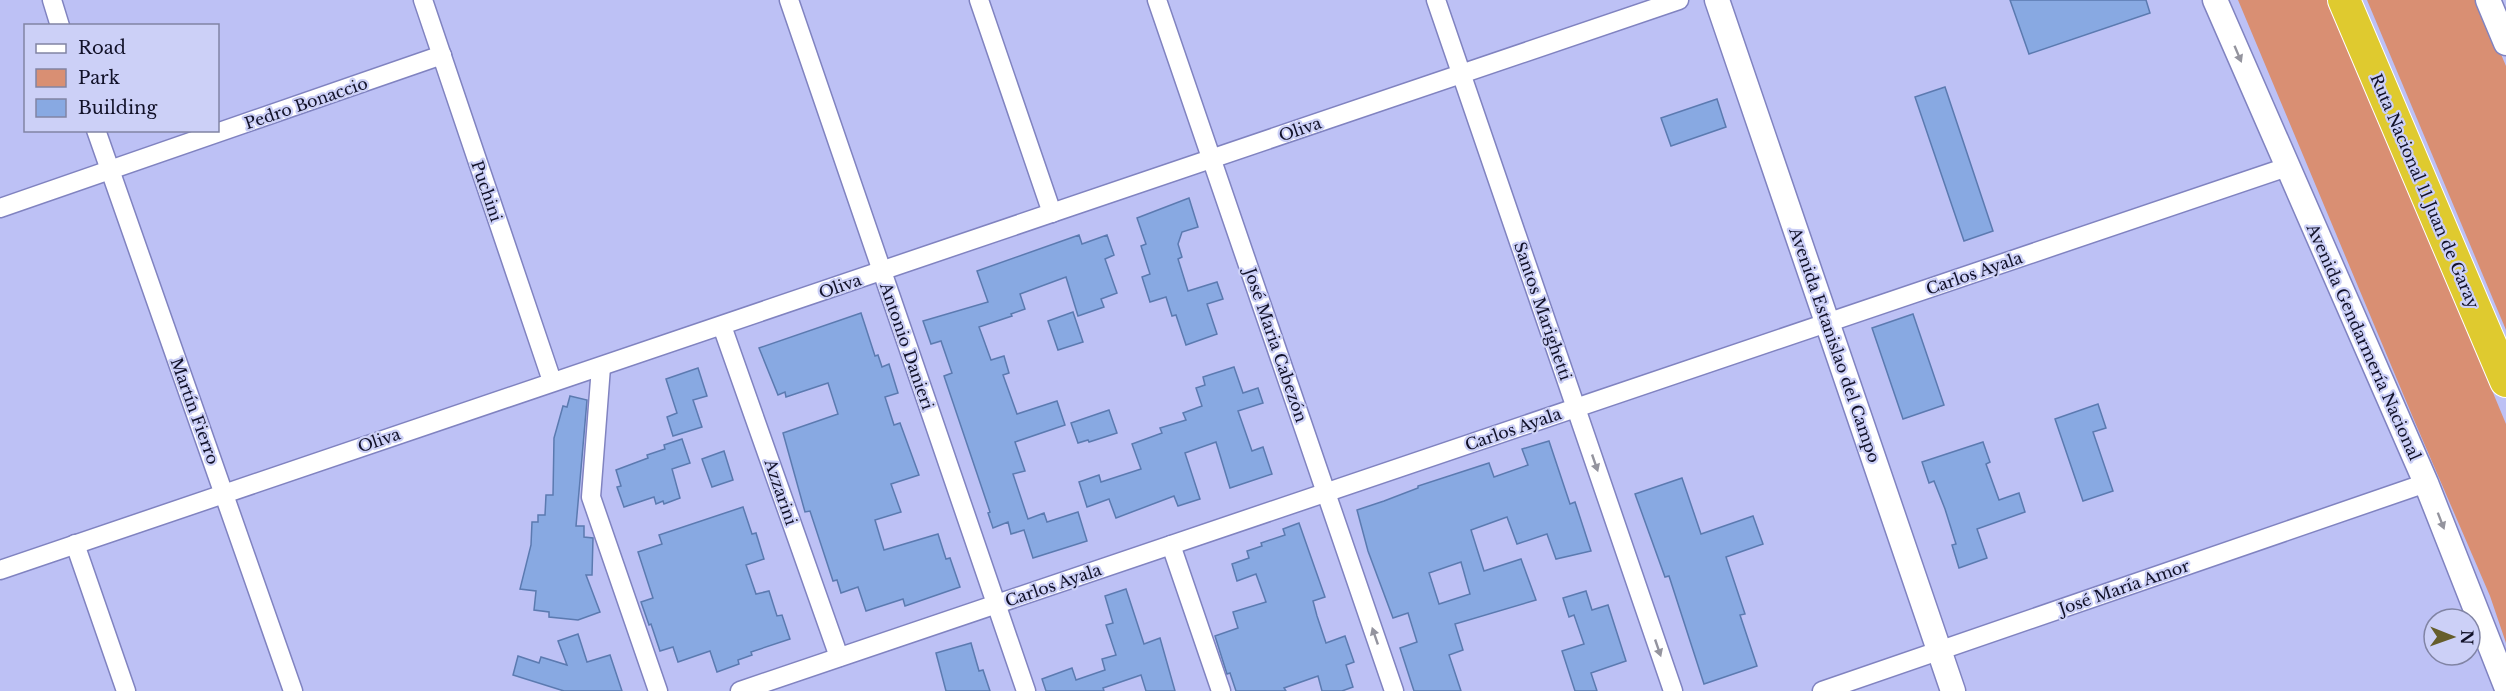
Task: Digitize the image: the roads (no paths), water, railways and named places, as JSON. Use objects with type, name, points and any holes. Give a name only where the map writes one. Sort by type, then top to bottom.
[{"type":"highway","name":"Ruta Nacional 11 Juan de Garay","points":[[2344,0],[2506,381]]},
{"type":"main road","name":"Avenida Estanislao del Campo","points":[[1718,0],[1953,691]]},
{"type":"main road","name":"Avenida Gendarmería Nacional","points":[[2215,0],[2426,483],[2506,686]]},
{"type":"main road","points":[[2488,0],[2506,43]]},
{"type":"street","points":[[52,0],[59,24]]},
{"type":"street","name":"Puchini","points":[[423,0],[552,381]]},
{"type":"street","name":"Antonio Danieri","points":[[789,0],[1026,691]]},
{"type":"street","points":[[979,0],[1052,213]]},
{"type":"street","name":"José Maria Cabezón","points":[[1157,0],[1394,691]]},
{"type":"street","name":"Santos Marighetti","points":[[1436,0],[1672,691]]},
{"type":"street","name":"Oliva","points":[[0,570],[1679,0]]},
{"type":"street","name":"Pedro Bonaccio","points":[[0,208],[442,55]]},
{"type":"street","name":"Martín Fierro","points":[[97,132],[293,691]]},
{"type":"street","name":"Carlos Ayala","points":[[740,691],[2287,167]]},
{"type":"street","name":"Azzarini","points":[[722,326],[839,657]]},
{"type":"street","points":[[601,367],[591,497],[658,691]]},
{"type":"street","name":"José María Amor","points":[[1822,691],[2426,483]]},
{"type":"street","points":[[75,544],[126,691]]},
{"type":"street","points":[[1171,545],[1221,691]]}]
